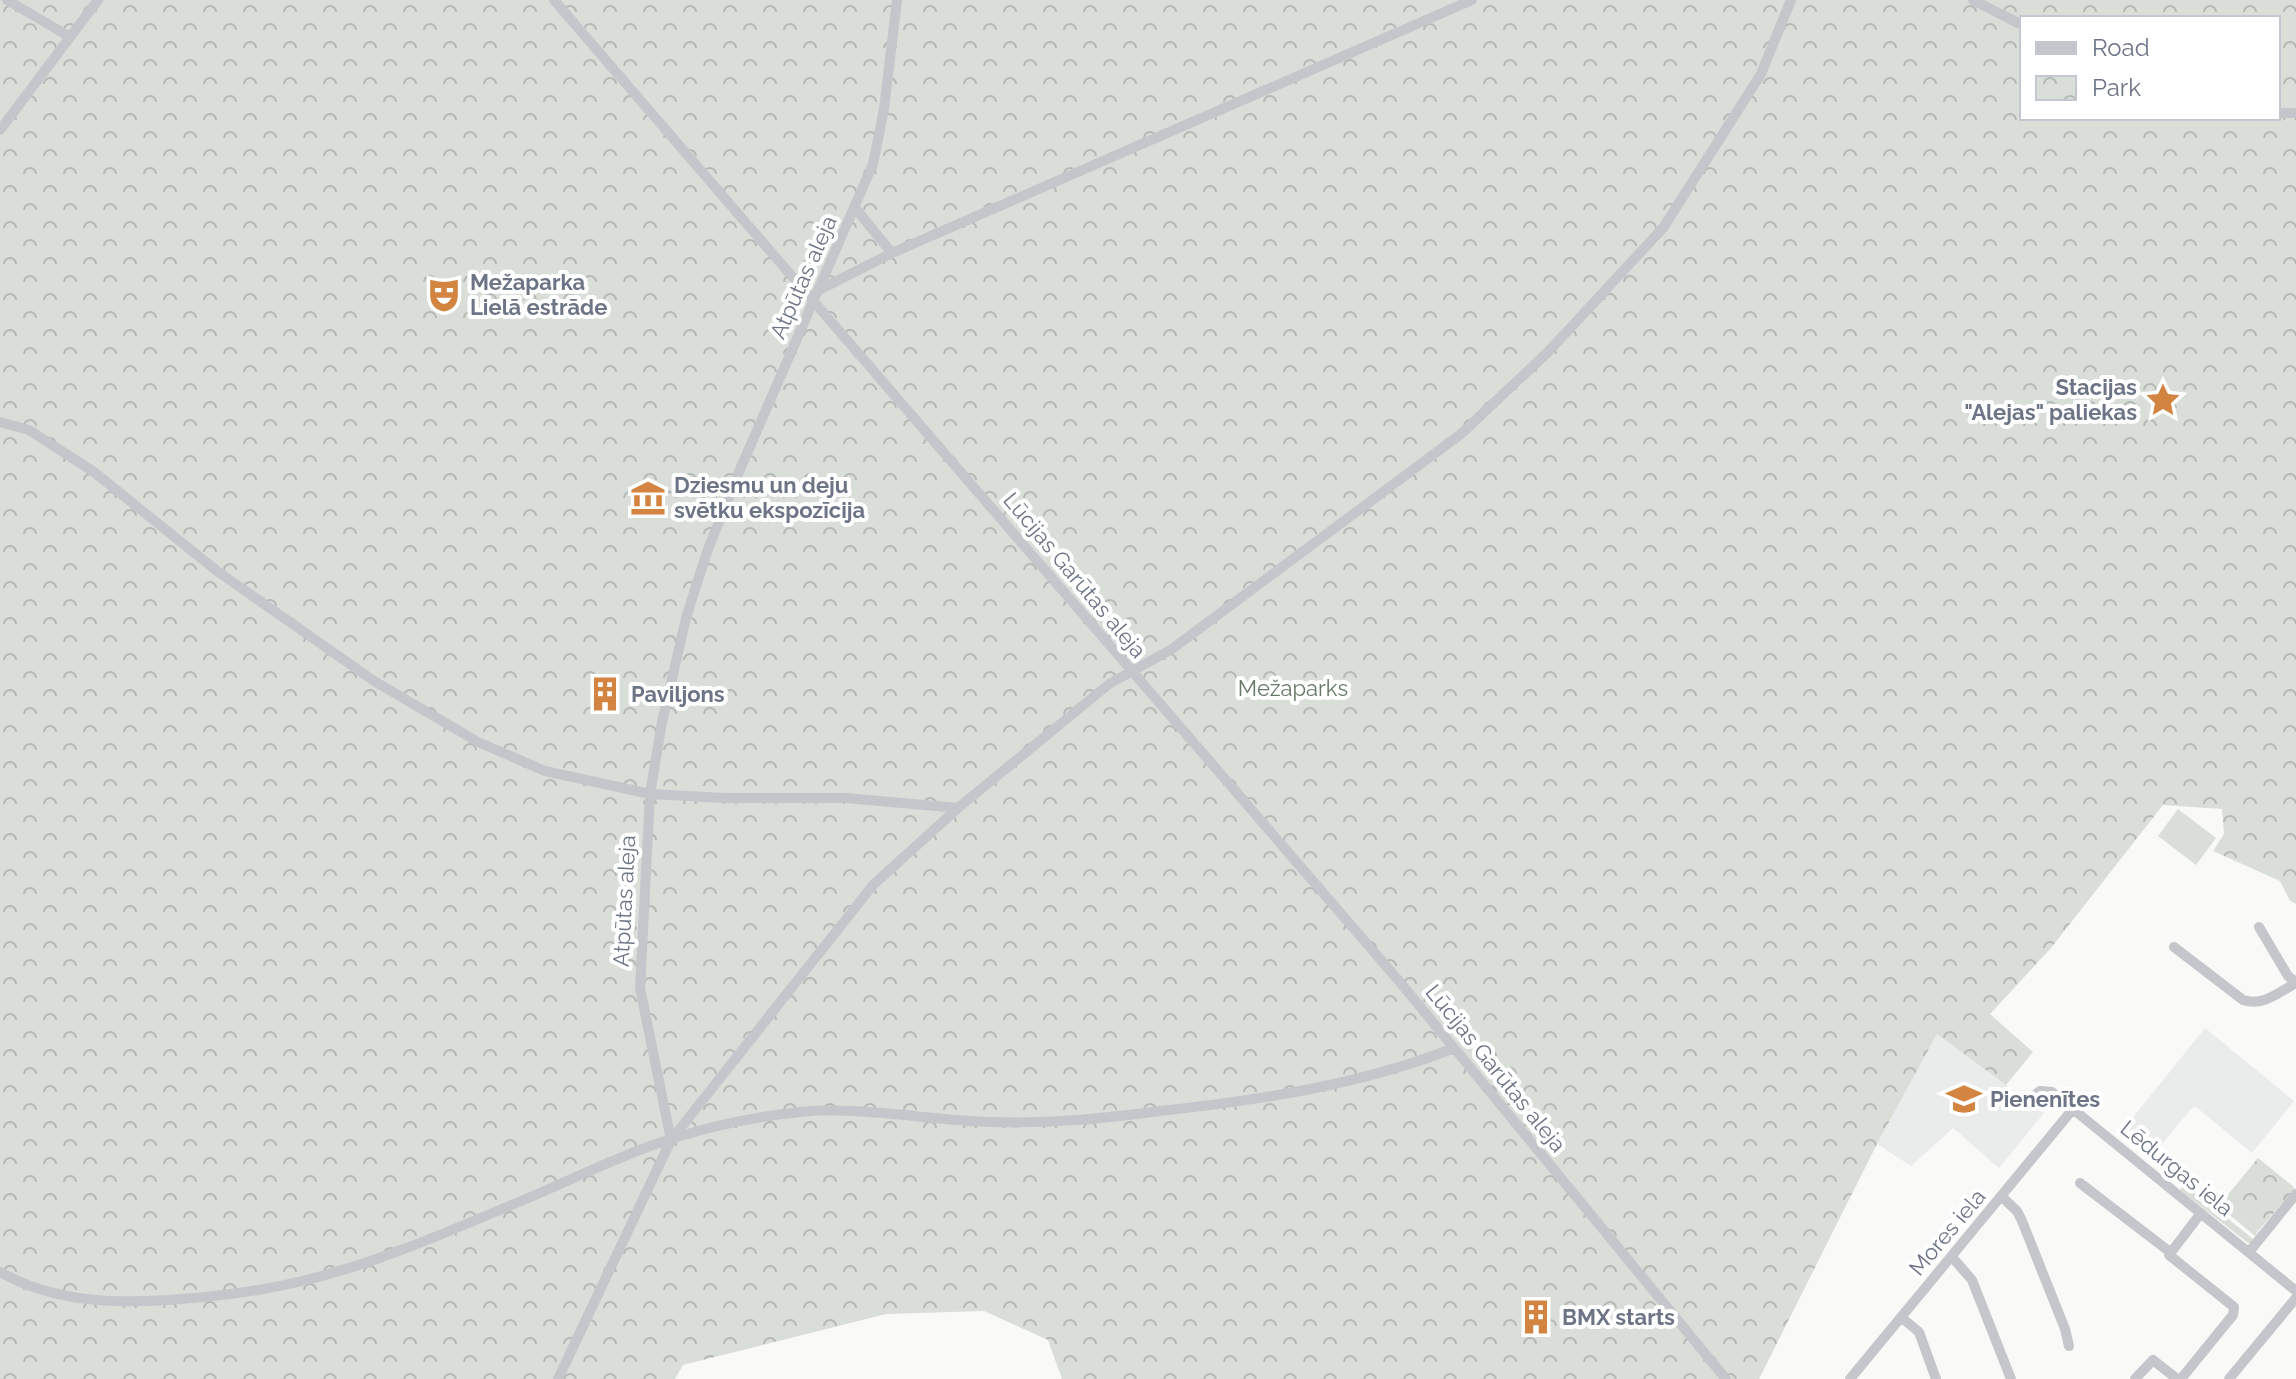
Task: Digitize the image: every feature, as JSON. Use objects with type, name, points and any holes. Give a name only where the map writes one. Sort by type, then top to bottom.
[{"type":"street","points":[[7,0],[70,37]]},
{"type":"street","points":[[0,130],[98,0]]},
{"type":"street","name":"Lūcijas Garūtas aleja","points":[[554,0],[816,295],[1131,672],[1454,1048],[1726,1379]]},
{"type":"street","name":"Atpūtas aleja","points":[[671,1140],[640,988],[650,794],[662,722],[686,618],[707,552],[873,164],[884,109],[897,0]]},
{"type":"street","points":[[816,295],[892,253],[1472,0]]},
{"type":"street","points":[[558,1379],[671,1140],[873,885],[958,808],[1109,684],[1172,649],[1449,442],[1548,352],[1663,228],[1761,74],[1791,0]]},
{"type":"street","points":[[1973,0],[2020,24]]},
{"type":"street","points":[[855,208],[892,253]]},
{"type":"street","points":[[0,422],[29,430],[94,472],[217,571],[374,681],[478,742],[545,771],[650,794],[724,798],[846,798],[958,808]]},
{"type":"street","points":[[2174,947],[2243,1000],[2252,1003],[2265,1001],[2296,983],[2288,976],[2259,927]]},
{"type":"street","points":[[0,1272],[23,1285],[59,1296],[101,1301],[209,1297],[263,1289],[305,1281],[369,1261],[671,1140],[742,1122],[801,1112],[997,1123],[1087,1120],[1206,1106],[1320,1087],[1454,1048]]},
{"type":"street","name":"Lēdurgas iela","points":[[2030,1099],[2036,1093],[2052,1092],[2296,1291]]},
{"type":"street","name":"Mores iela","points":[[1856,1377],[2073,1109]]},
{"type":"street","points":[[2080,1183],[2170,1252],[2171,1259],[2234,1307],[2233,1315],[2179,1379],[2153,1360],[2135,1379]]},
{"type":"street","points":[[2249,1252],[2296,1194]]},
{"type":"street","points":[[2002,1197],[2017,1211],[2022,1221],[2069,1346]]},
{"type":"street","points":[[2170,1252],[2201,1213]]},
{"type":"street","points":[[1952,1257],[1972,1280],[2011,1379]]},
{"type":"street","points":[[2229,1379],[2296,1298]]},
{"type":"street","points":[[1902,1318],[1919,1332],[1936,1379]]},
{"type":"shaded area","name":"Pienenītes","points":[[2205,1028],[2294,1101],[2252,1153],[2196,1107],[2156,1151],[2126,1126]]},
{"type":"shaded area","name":"Pienenītes","points":[[1937,1034],[2044,1113],[1999,1168],[1953,1128],[1911,1166],[1877,1144]]},
{"type":"green space","name":"Mežaparks","points":[[0,0],[2296,0],[2296,904],[2290,901],[2280,881],[2213,851],[2224,834],[2222,809],[2163,805],[2051,948],[1990,1014],[2033,1052],[2006,1085],[1937,1034],[1877,1144],[1759,1379],[1062,1379],[1048,1340],[984,1311],[886,1314],[683,1365],[675,1379],[0,1379]]},
{"type":"green space","points":[[2178,809],[2216,838],[2196,865],[2158,836]]},
{"type":"green space","points":[[2258,1158],[2295,1188],[2258,1231],[2222,1202]]},
{"type":"green space","points":[[2185,1184],[2253,1239],[2251,1243],[2180,1190]]},
{"type":"green space","points":[[2222,1202],[2258,1231],[2255,1236],[2219,1206]]},
{"type":"place","name":"Mežaparka Lielā estrāde","points":[[444,295]]},
{"type":"place","name":"Stacijas \"Alejas\" paliekas","points":[[2163,400]]},
{"type":"place","name":"Dziesmu un deju svētku ekspozīcija","points":[[648,498]]},
{"type":"place","name":"Paviljons","points":[[605,694]]},
{"type":"place","name":"Pienenītes","points":[[1964,1099]]},
{"type":"place","name":"BMX starts","points":[[1536,1317]]}]
